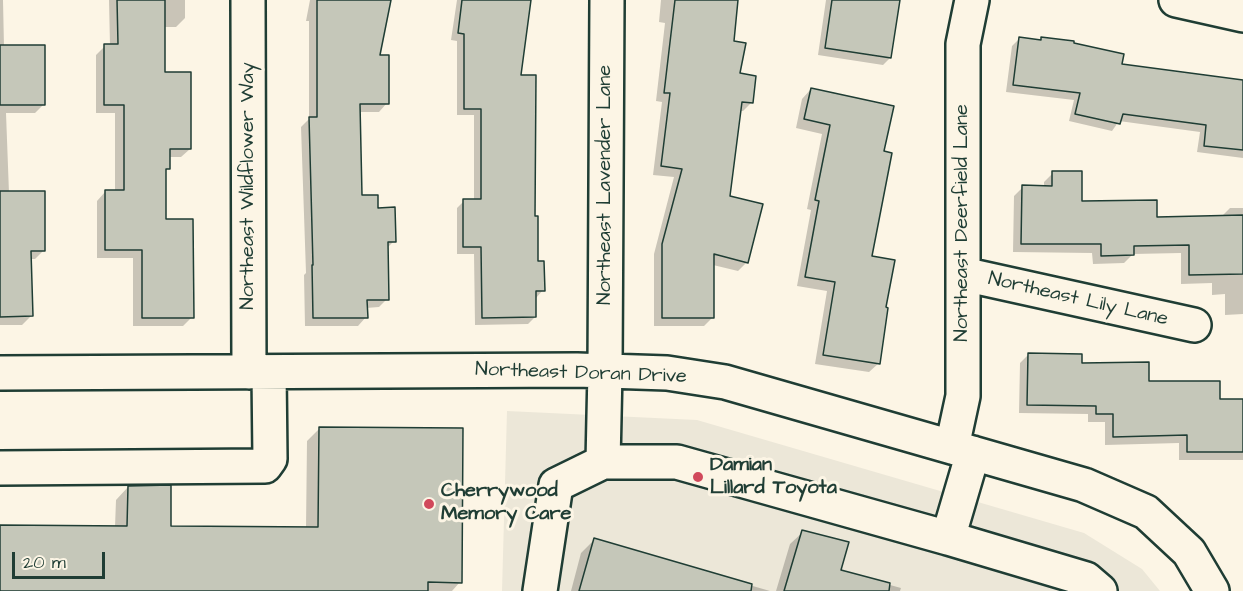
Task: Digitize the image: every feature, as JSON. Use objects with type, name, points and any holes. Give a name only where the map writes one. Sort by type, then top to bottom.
[{"type":"street","name":"Northeast Wildflower Way","points":[[0,468],[264,466],[270,459],[259,372],[248,0]]},
{"type":"street","name":"Northeast Lavender Lane","points":[[603,462],[607,0]]},
{"type":"street","name":"Northeast Deerfield Lane","points":[[948,538],[962,450],[963,44],[972,0]]},
{"type":"street","points":[[1176,0],[1243,15]]},
{"type":"street","name":"Northeast Lily Lane","points":[[963,274],[1194,325]]},
{"type":"street","name":"Northeast Doran Drive","points":[[0,373],[566,370],[668,373],[725,382],[1084,485],[1146,512],[1189,552],[1212,591]]},
{"type":"street","points":[[540,591],[556,485],[603,462],[677,462],[1086,579],[1100,591]]},
{"type":"shaded area","name":"Damian Lillard Toyota","points":[[507,411],[697,420],[1084,533],[1142,569],[1160,591],[502,591]]},
{"type":"building","points":[[117,0],[165,0],[165,72],[191,72],[191,149],[170,149],[170,169],[166,169],[166,219],[193,219],[194,318],[142,318],[142,250],[105,250],[105,190],[124,190],[124,105],[104,105],[104,44],[118,44]]},
{"type":"building","points":[[317,0],[391,0],[380,55],[389,55],[389,104],[360,104],[362,195],[378,195],[378,208],[395,207],[396,242],[388,242],[389,300],[367,300],[368,318],[313,318],[309,117],[317,117]]},
{"type":"building","points":[[462,0],[531,0],[521,75],[536,75],[535,216],[538,216],[538,261],[544,261],[545,291],[536,291],[536,317],[482,318],[481,247],[463,247],[463,199],[481,199],[481,109],[464,109],[464,34],[458,33]]},
{"type":"building","points":[[675,0],[738,0],[734,41],[746,43],[740,73],[756,76],[753,103],[742,102],[730,196],[763,204],[748,263],[714,254],[714,318],[662,318],[662,244],[682,169],[661,166],[670,93],[664,93]]},
{"type":"building","points":[[832,0],[900,0],[891,58],[825,48]]},
{"type":"building","points":[[1019,37],[1074,41],[1074,43],[1124,54],[1122,64],[1243,80],[1243,150],[1204,146],[1206,125],[1123,114],[1120,124],[1075,114],[1080,93],[1013,85]]},
{"type":"building","points":[[0,45],[45,45],[45,105],[0,105]]},
{"type":"building","points":[[811,88],[894,106],[884,151],[892,153],[872,256],[895,260],[886,307],[888,308],[880,364],[823,355],[835,282],[805,277],[819,201],[815,200],[830,125],[804,119]]},
{"type":"building","points":[[1052,171],[1082,171],[1082,201],[1157,200],[1157,217],[1243,215],[1243,274],[1189,275],[1189,245],[1134,246],[1134,255],[1101,256],[1101,244],[1021,244],[1022,185],[1052,186]]},
{"type":"building","points":[[0,191],[45,191],[45,251],[31,251],[33,316],[0,317]]},
{"type":"building","points":[[1028,353],[1082,354],[1082,363],[1149,362],[1149,381],[1220,381],[1220,399],[1243,399],[1243,452],[1187,452],[1187,435],[1113,437],[1113,414],[1096,414],[1096,406],[1027,405]]},
{"type":"building","name":"Cherrywood Memory Care","points":[[319,427],[463,428],[462,583],[428,582],[428,591],[0,591],[0,525],[127,526],[128,486],[171,485],[171,526],[318,527]]},
{"type":"building","points":[[802,530],[849,542],[841,570],[890,583],[889,591],[784,591]]},
{"type":"building","points":[[594,538],[752,584],[751,591],[579,591]]},
{"type":"place","name":"Damian Lillard Toyota","points":[[698,477]]},
{"type":"place","name":"Cherrywood Memory Care","points":[[429,504]]}]
